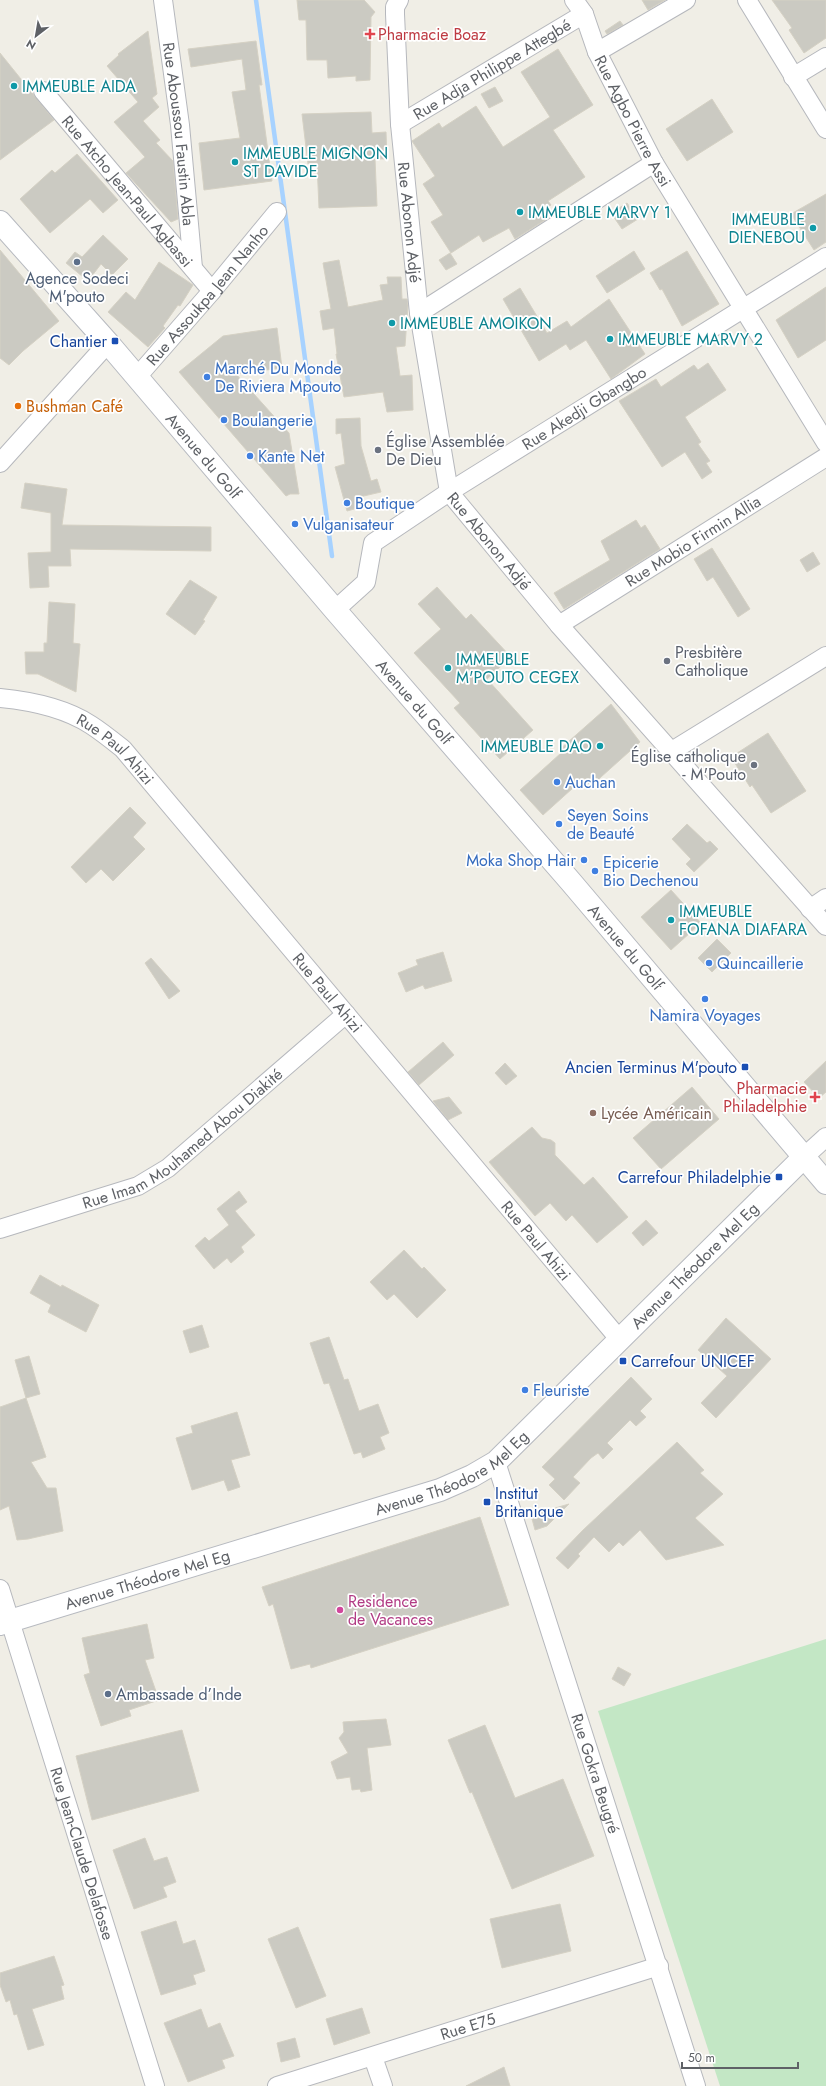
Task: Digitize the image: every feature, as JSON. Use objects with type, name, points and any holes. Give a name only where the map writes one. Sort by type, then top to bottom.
[{"type":"main road","name":"Avenue du Golf","points":[[0,222],[137,377],[335,610],[571,882],[826,1183]]},
{"type":"main road","name":"Avenue Théodore Mel Eg","points":[[5,1622],[451,1486],[472,1476],[496,1462],[804,1157]]},
{"type":"street","name":"Rue Aboussou Faustin Abla","points":[[164,0],[180,125],[193,268]]},
{"type":"street","name":"Rue Abonon Adjé","points":[[399,0],[395,7],[395,14],[400,124],[419,313],[449,492],[559,626],[672,751],[826,926]]},
{"type":"street","points":[[597,52],[686,0]]},
{"type":"street","points":[[747,0],[826,129]]},
{"type":"street","name":"Rue Adja Philippe Attegbé","points":[[400,124],[579,7]]},
{"type":"street","name":"Rue Agbo Pierre Assi","points":[[579,7],[597,52],[654,163],[826,443]]},
{"type":"street","points":[[793,77],[826,57]]},
{"type":"street","name":"Rue Atcho Jean-Paul Agbassi","points":[[43,91],[212,292]]},
{"type":"street","points":[[419,313],[654,163]]},
{"type":"street","name":"Rue Assoukpa Jean Nanho","points":[[137,377],[212,292],[277,212]]},
{"type":"street","name":"Rue Akedji Gbangbo","points":[[335,610],[366,582],[373,543],[449,492],[826,258]]},
{"type":"street","points":[[0,463],[108,344]]},
{"type":"street","name":"Rue Mobio Firmin Allia","points":[[559,626],[826,457]]},
{"type":"street","points":[[672,751],[826,656]]},
{"type":"street","name":"Rue Paul Ahizi","points":[[0,698],[27,701],[68,714],[91,724],[123,749],[620,1340]]},
{"type":"street","points":[[810,909],[826,898]]},
{"type":"street","name":"Rue Imam Mouhamed Abou Diakité","points":[[0,1229],[138,1186],[154,1178],[168,1168],[346,1014]]},
{"type":"street","points":[[804,1157],[826,1137]]},
{"type":"street","name":"Rue Gokra Beugré","points":[[496,1462],[659,1966],[696,2086]]},
{"type":"street","name":"Rue Jean-Claude Delafosse","points":[[0,1589],[5,1622],[155,2086]]},
{"type":"street","name":"Rue E75","points":[[277,2086],[659,1966]]},
{"type":"street","points":[[373,2057],[383,2086]]},
{"type":"green space","points":[[826,1639],[826,2086],[720,2086],[598,1711]]},
{"type":"building","points":[[297,0],[364,0],[375,12],[371,17],[370,80],[356,81],[356,76],[328,78],[327,60],[307,60],[306,20],[299,20]]},
{"type":"building","points":[[642,0],[665,0],[648,10]]},
{"type":"building","points":[[772,0],[826,0],[826,38],[804,53],[789,30],[792,28]]},
{"type":"building","points":[[620,21],[623,25],[607,34],[605,31]]},
{"type":"building","points":[[148,31],[157,94],[152,98],[159,107],[143,121],[160,140],[156,143],[173,161],[178,219],[171,222],[126,173],[145,157],[114,122],[138,102],[107,66],[119,55],[118,54]]},
{"type":"building","points":[[256,41],[262,85],[259,85],[272,181],[204,190],[199,143],[240,138],[232,92],[246,90],[242,59],[191,67],[188,49]]},
{"type":"building","points":[[558,49],[593,105],[553,130],[585,177],[548,201],[551,205],[539,212],[545,220],[515,239],[509,228],[483,242],[479,235],[451,253],[431,222],[443,215],[423,184],[435,176],[412,141],[439,123],[442,128],[476,106],[503,147],[550,117],[521,72]]},
{"type":"building","name":"IMMEUBLE AIDA","points":[[0,53],[54,120],[0,160]]},
{"type":"building","points":[[495,87],[503,101],[489,108],[481,94]]},
{"type":"building","points":[[712,99],[733,132],[687,161],[666,129]]},
{"type":"building","points":[[371,112],[372,133],[386,132],[387,159],[375,159],[377,206],[319,208],[317,163],[308,164],[302,114]]},
{"type":"building","points":[[77,154],[118,200],[103,213],[90,199],[50,233],[20,199],[52,170],[55,173]]},
{"type":"building","name":"IMMEUBLE DIENEBOU","points":[[826,194],[826,242],[814,250],[791,214]]},
{"type":"building","points":[[627,203],[638,219],[622,229],[611,213]]},
{"type":"building","points":[[103,235],[128,259],[112,275],[101,264],[88,281],[66,263],[75,252],[82,257]]},
{"type":"building","points":[[0,250],[59,321],[23,351],[9,365],[0,358]]},
{"type":"building","points":[[634,251],[645,269],[607,293],[596,276]]},
{"type":"building","points":[[687,251],[719,304],[682,326],[662,289],[660,290],[650,273]]},
{"type":"building","points":[[450,253],[457,264],[446,270],[439,260]]},
{"type":"building","points":[[339,260],[348,307],[383,300],[380,285],[388,284],[387,277],[401,277],[402,299],[407,299],[408,305],[405,346],[396,347],[400,376],[412,375],[413,410],[387,412],[383,392],[344,397],[336,354],[334,328],[323,330],[320,311],[331,309],[323,263]]},
{"type":"building","points":[[159,262],[193,285],[180,306],[178,305],[163,326],[165,328],[148,347],[108,312],[126,292],[135,300]]},
{"type":"building","points":[[826,287],[826,340],[798,358],[776,320]]},
{"type":"building","points":[[520,288],[547,333],[567,321],[571,327],[609,299],[645,354],[611,379],[586,340],[570,350],[566,344],[539,361],[503,299]]},
{"type":"building","points":[[277,328],[282,368],[236,374],[289,433],[299,494],[290,494],[286,496],[179,372],[223,336]]},
{"type":"building","points":[[708,363],[726,390],[685,417],[701,442],[698,444],[710,461],[706,463],[712,472],[702,479],[685,452],[662,467],[619,401],[656,379],[661,387],[694,365],[698,370]]},
{"type":"building","points":[[360,418],[361,446],[371,481],[377,479],[381,492],[355,498],[358,508],[347,511],[335,467],[345,464],[341,433],[336,434],[336,419]]},
{"type":"building","points":[[25,483],[67,489],[62,525],[211,527],[211,551],[70,549],[71,566],[48,566],[49,587],[30,588],[28,553],[51,552],[51,513],[21,508]]},
{"type":"building","points":[[636,520],[641,528],[645,525],[660,549],[564,609],[554,593],[610,560],[601,541]]},
{"type":"building","points":[[712,548],[750,609],[738,617],[713,577],[707,581],[694,559]]},
{"type":"building","points":[[813,552],[820,564],[807,572],[800,560]]},
{"type":"building","points":[[190,580],[217,597],[203,620],[205,621],[195,635],[166,614]]},
{"type":"building","points":[[437,587],[466,619],[471,614],[511,657],[487,679],[533,730],[500,759],[454,708],[460,703],[414,653],[441,629],[418,604]]},
{"type":"building","points":[[49,602],[75,604],[73,643],[80,644],[76,692],[38,674],[26,674],[25,652],[44,652],[44,643],[47,643]]},
{"type":"building","name":"IMMEUBLE DAO","points":[[611,704],[640,742],[591,786],[584,778],[543,815],[520,790],[561,753],[559,750]]},
{"type":"building","points":[[768,733],[806,791],[771,813],[752,785],[750,787],[731,757]]},
{"type":"building","points":[[130,807],[146,823],[133,837],[145,849],[113,881],[101,869],[86,883],[71,867]]},
{"type":"building","points":[[687,824],[707,843],[710,841],[718,849],[694,872],[686,864],[691,859],[672,839]]},
{"type":"building","name":"IMMEUBLE FOFANA DIAFARA","points":[[671,890],[701,923],[671,950],[641,917]]},
{"type":"building","points":[[717,939],[731,953],[712,972],[698,958]]},
{"type":"building","points":[[443,952],[452,981],[425,989],[423,985],[406,992],[398,973],[418,965],[416,960]]},
{"type":"building","points":[[151,958],[180,991],[169,999],[145,963]]},
{"type":"building","points":[[443,1042],[454,1055],[419,1085],[408,1072]]},
{"type":"building","points":[[826,1061],[826,1092],[819,1098],[804,1082]]},
{"type":"building","points":[[505,1063],[517,1076],[506,1085],[495,1073]]},
{"type":"building","points":[[692,1087],[719,1119],[661,1169],[633,1138]]},
{"type":"building","points":[[449,1097],[462,1113],[448,1120],[433,1101]]},
{"type":"building","points":[[532,1127],[542,1138],[551,1140],[555,1143],[555,1155],[584,1185],[593,1177],[628,1217],[597,1243],[572,1215],[566,1221],[550,1203],[535,1216],[489,1162]]},
{"type":"building","points":[[239,1191],[247,1202],[235,1211],[255,1235],[241,1247],[244,1252],[231,1263],[227,1258],[214,1269],[195,1246],[205,1237],[209,1241],[229,1225],[217,1209]]},
{"type":"building","points":[[646,1220],[658,1233],[643,1246],[632,1233]]},
{"type":"building","points":[[404,1250],[422,1269],[424,1267],[446,1290],[417,1318],[394,1294],[387,1300],[370,1282]]},
{"type":"building","points":[[40,1275],[99,1305],[86,1332],[48,1312],[51,1305],[30,1293]]},
{"type":"building","points":[[726,1318],[771,1359],[716,1418],[701,1403],[727,1376],[698,1350]]},
{"type":"building","points":[[202,1325],[209,1347],[190,1353],[183,1331]]},
{"type":"building","points":[[329,1337],[344,1380],[348,1379],[359,1411],[378,1404],[389,1433],[380,1437],[385,1449],[363,1458],[361,1452],[354,1454],[329,1383],[324,1384],[310,1343]]},
{"type":"building","points":[[29,1356],[40,1394],[26,1398],[15,1360]]},
{"type":"building","points":[[631,1377],[652,1399],[640,1411],[646,1417],[636,1426],[630,1420],[607,1443],[613,1449],[603,1459],[598,1453],[591,1458],[573,1477],[580,1483],[564,1500],[549,1485],[555,1479],[542,1467]]},
{"type":"building","points":[[26,1398],[46,1457],[31,1462],[47,1488],[56,1488],[63,1531],[17,1540],[9,1506],[0,1510],[0,1407]]},
{"type":"building","points":[[237,1412],[250,1455],[231,1460],[240,1487],[228,1491],[224,1480],[192,1490],[176,1438],[193,1433],[191,1426]]},
{"type":"building","points":[[677,1442],[704,1470],[700,1473],[723,1494],[695,1518],[724,1545],[666,1560],[640,1530],[623,1546],[619,1542],[609,1552],[594,1537],[578,1554],[580,1556],[568,1569],[556,1558],[583,1530]]},
{"type":"building","points":[[569,1504],[547,1526],[535,1530],[531,1515]]},
{"type":"building","points":[[480,1517],[509,1605],[311,1668],[310,1664],[291,1669],[273,1604],[269,1606],[262,1587]]},
{"type":"building","points":[[147,1624],[154,1658],[145,1660],[159,1700],[129,1710],[131,1716],[101,1726],[84,1675],[90,1673],[82,1638]]},
{"type":"building","points":[[618,1667],[631,1674],[624,1686],[612,1679]]},
{"type":"building","points":[[386,1719],[391,1745],[367,1748],[372,1790],[361,1792],[360,1789],[352,1790],[350,1777],[337,1779],[331,1762],[348,1753],[339,1738],[344,1732],[343,1722]]},
{"type":"building","points":[[485,1725],[515,1798],[563,1779],[594,1856],[512,1889],[472,1792],[470,1793],[448,1740]]},
{"type":"building","points":[[182,1730],[199,1791],[92,1820],[76,1756]]},
{"type":"building","points":[[145,1838],[154,1861],[167,1857],[176,1882],[163,1887],[167,1897],[134,1909],[113,1850]]},
{"type":"building","points":[[560,1904],[571,1951],[502,1968],[490,1919]]},
{"type":"building","points":[[176,1921],[183,1944],[195,1940],[205,1971],[193,1975],[196,1984],[161,1995],[141,1932]]},
{"type":"building","points":[[298,1927],[326,1996],[296,2008],[268,1939]]},
{"type":"building","points":[[54,1956],[64,1985],[61,1986],[64,1999],[32,2009],[44,2045],[28,2050],[17,2014],[14,2015],[10,2000],[6,2002],[0,1985],[0,1973]]},
{"type":"building","points":[[362,2008],[370,2033],[334,2045],[326,2019]]},
{"type":"building","points":[[201,2009],[208,2028],[220,2023],[234,2056],[222,2060],[225,2068],[188,2082],[164,2023]]},
{"type":"building","points":[[295,2038],[300,2057],[281,2062],[277,2043]]},
{"type":"building","points":[[504,2067],[510,2086],[466,2086]]},
{"type":"waterway","points":[[256,0],[332,556]]},
{"type":"place","name":"Pharmacie Boaz","points":[[370,34]]},
{"type":"place","name":"IMMEUBLE AIDA","points":[[14,86]]},
{"type":"place","name":"IMMEUBLE MIGNON ST DAVIDE","points":[[235,162]]},
{"type":"place","name":"IMMEUBLE MARVY 1","points":[[520,212]]},
{"type":"place","name":"IMMEUBLE DIENEBOU","points":[[813,228]]},
{"type":"place","name":"Agence Sodeci M'pouto","points":[[77,262]]},
{"type":"place","name":"IMMEUBLE AMOIKON","points":[[392,323]]},
{"type":"place","name":"IMMEUBLE MARVY 2","points":[[610,339]]},
{"type":"place","name":"Chantier","points":[[115,341]]},
{"type":"place","name":"Marché Du Monde De Riviera Mpouto","points":[[207,377]]},
{"type":"place","name":"Bushman Café","points":[[18,406]]},
{"type":"place","name":"Boulangerie","points":[[224,420]]},
{"type":"place","name":"Église Assemblée De Dieu","points":[[378,450]]},
{"type":"place","name":"Kante Net","points":[[250,456]]},
{"type":"place","name":"Boutique","points":[[347,503]]},
{"type":"place","name":"Vulganisateur","points":[[295,524]]},
{"type":"place","name":"Presbitère Catholique","points":[[667,661]]},
{"type":"place","name":"IMMEUBLE M'POUTO CEGEX","points":[[448,668]]},
{"type":"place","name":"IMMEUBLE DAO","points":[[600,746]]},
{"type":"place","name":"Église catholique - M'Pouto","points":[[754,765]]},
{"type":"place","name":"Auchan","points":[[557,782]]},
{"type":"place","name":"Seyen Soins de Beauté","points":[[559,824]]},
{"type":"place","name":"Moka Shop Hair","points":[[584,860]]},
{"type":"place","name":"Epicerie Bio Dechenou","points":[[595,871]]},
{"type":"place","name":"IMMEUBLE FOFANA DIAFARA","points":[[671,920]]},
{"type":"place","name":"Quincaillerie","points":[[709,963]]},
{"type":"place","name":"Namira Voyages","points":[[705,999]]},
{"type":"place","name":"Ancien Terminus M'pouto","points":[[745,1067]]},
{"type":"place","name":"Pharmacie Philadelphie","points":[[815,1097]]},
{"type":"place","name":"Lycée Américain","points":[[593,1113]]},
{"type":"place","name":"Carrefour Philadelphie","points":[[779,1177]]},
{"type":"place","name":"Carrefour UNICEF","points":[[623,1361]]},
{"type":"place","name":"Fleuriste","points":[[525,1390]]},
{"type":"place","name":"Institut Britanique","points":[[487,1502]]},
{"type":"place","name":"Residence de Vacances","points":[[340,1610]]},
{"type":"place","name":"Ambassade d’Inde","points":[[108,1694]]}]
